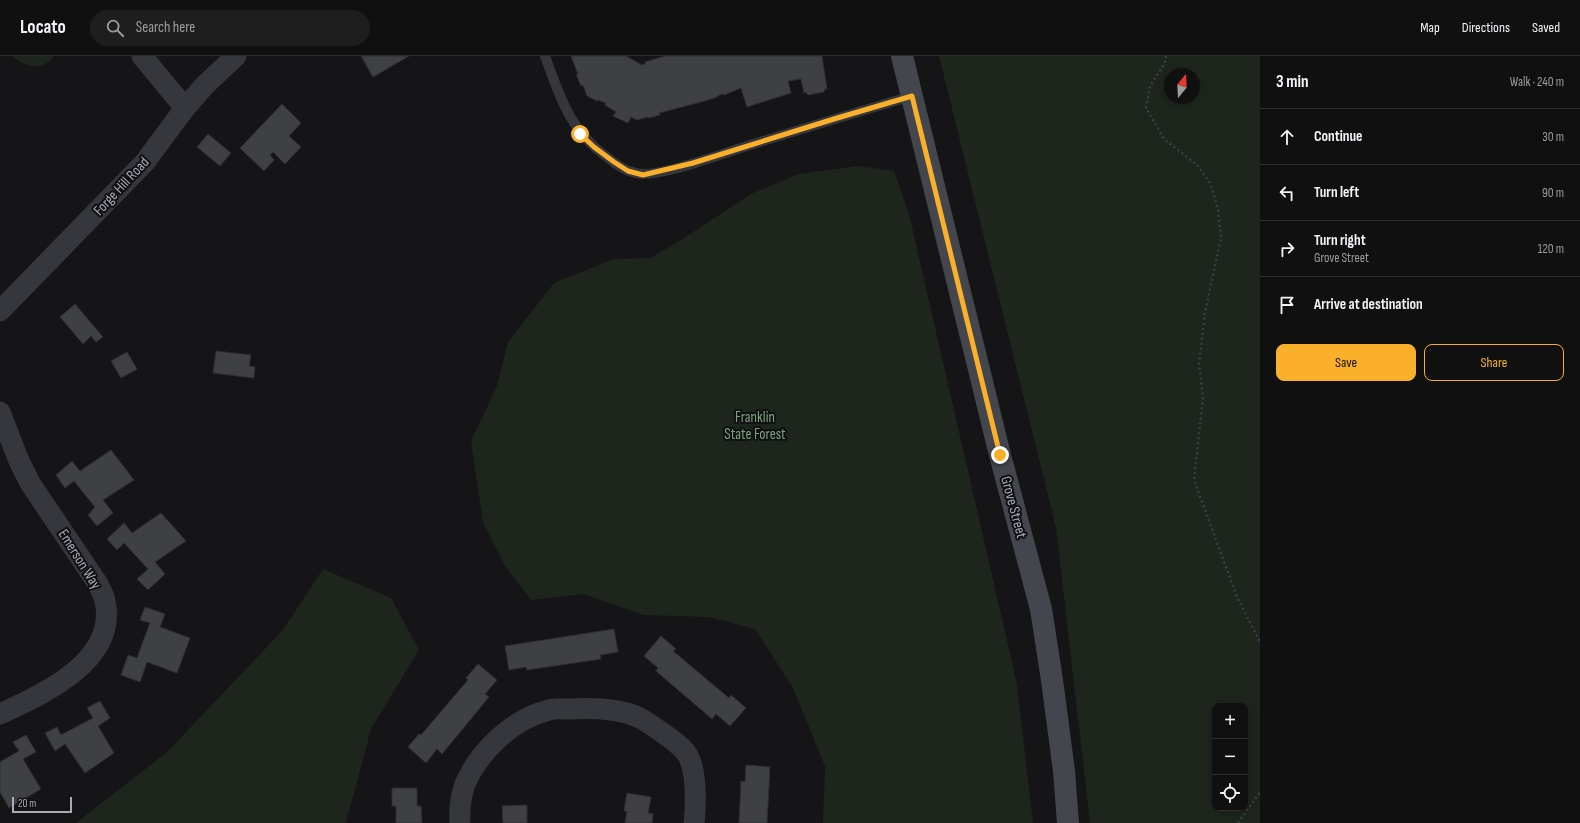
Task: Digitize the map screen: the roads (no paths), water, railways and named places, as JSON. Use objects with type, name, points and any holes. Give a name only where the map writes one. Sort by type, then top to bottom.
[{"type":"main road","name":"Grove Street","points":[[902,56],[1000,455],[1041,609],[1064,771],[1068,823]]},
{"type":"street","points":[[142,56],[185,108]]},
{"type":"street","name":"Forge Hill Road","points":[[0,311],[145,162],[185,108],[205,85],[236,56]]},
{"type":"street","name":"Emerson Way","points":[[0,412],[19,461],[30,483],[98,584],[105,601],[106,618],[103,634],[96,647],[88,658],[68,678],[0,714]]},
{"type":"street","points":[[460,823],[460,810],[465,785],[477,764],[506,731],[526,720],[550,710],[578,708],[600,709],[641,718],[671,739],[687,754],[693,770],[695,796],[694,823]]},
{"type":"lane","points":[[545,56],[571,119],[580,134],[614,162],[628,171],[643,175],[693,163],[912,96]]},
{"type":"park label","name":"Franklin State Forest","points":[[755,426]]}]
